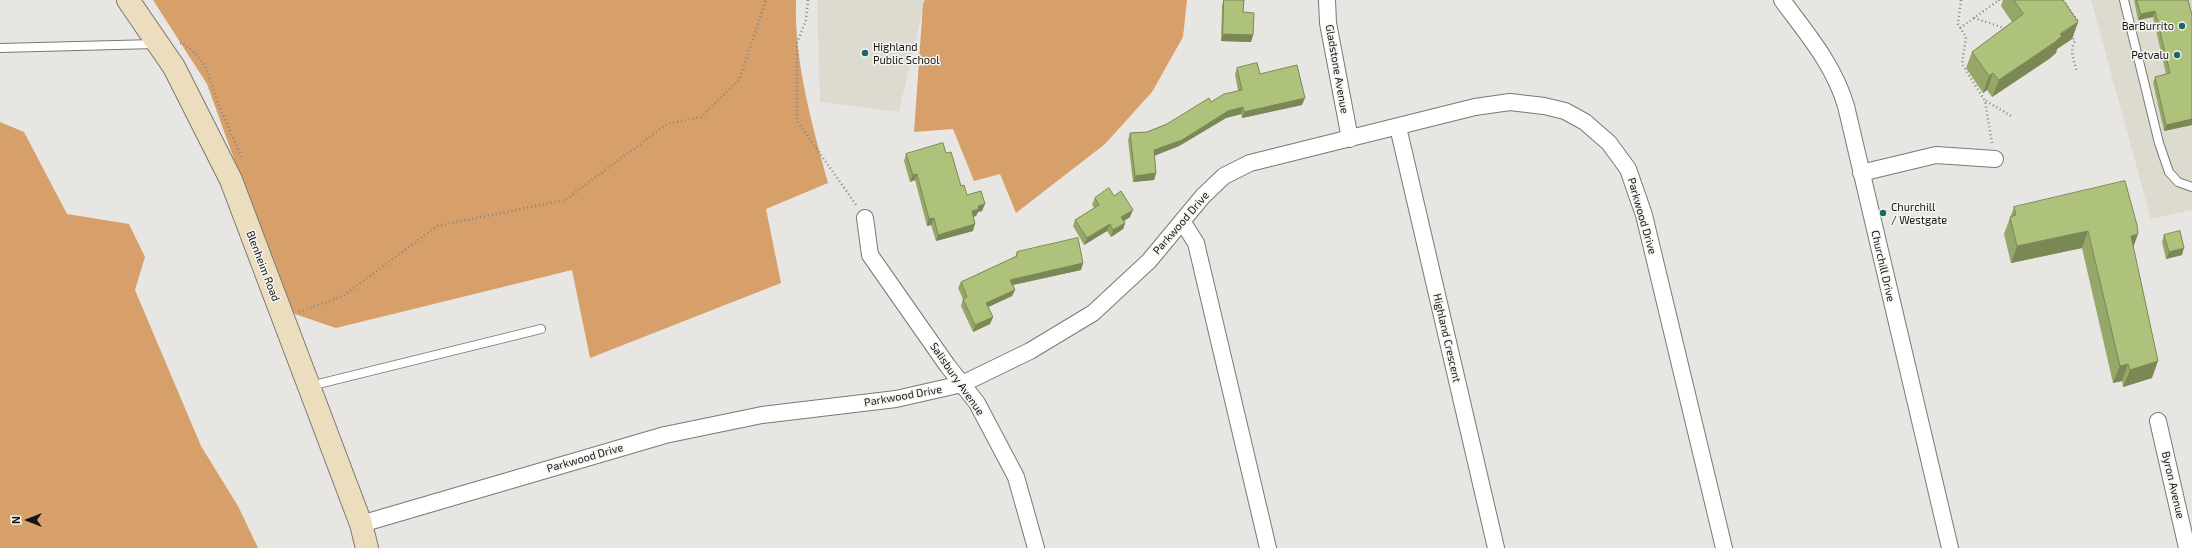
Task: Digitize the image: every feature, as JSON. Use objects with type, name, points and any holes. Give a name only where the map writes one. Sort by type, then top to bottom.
[{"type":"main road","name":"Blenheim Road","points":[[128,0],[174,67],[231,180],[361,524],[367,548]]},
{"type":"street","name":"Gladstone Avenue","points":[[1327,0],[1328,23],[1350,139]]},
{"type":"street","name":"Churchill Drive","points":[[1782,0],[1828,63],[1837,79],[1846,106],[1946,547]]},
{"type":"street","name":"Parkwood Drive","points":[[361,524],[665,435],[762,415],[896,399],[962,384],[1030,351],[1093,313],[1149,261],[1203,196],[1224,176],[1244,166],[1475,107],[1510,102],[1544,106],[1565,111],[1585,122],[1609,143],[1628,168],[1644,215],[1724,548]]},
{"type":"street","name":"Highland Crescent","points":[[1398,127],[1496,548]]},
{"type":"street","points":[[1861,173],[1936,155],[1995,159]]},
{"type":"street","name":"Salisbury Avenue","points":[[865,218],[870,255],[977,403],[1016,478],[1036,548]]},
{"type":"street","points":[[1182,221],[1196,243],[1268,548]]},
{"type":"street","name":"Byron Avenue","points":[[2158,421],[2188,539]]},
{"type":"lane","points":[[2124,0],[2159,142],[2169,172],[2178,182],[2192,187]]},
{"type":"lane","points":[[0,48],[158,44]]},
{"type":"lane","points":[[309,386],[541,329]]},
{"type":"path","points":[[299,312],[343,296],[437,226],[566,200],[667,124],[702,116],[739,80],[766,0]]},
{"type":"path","points":[[808,0],[806,20],[797,43],[797,121],[865,218]]},
{"type":"path","points":[[1961,0],[1958,24],[1966,37],[1962,64],[1985,101],[1995,159]]},
{"type":"path","points":[[1960,28],[1999,0],[1997,0]]},
{"type":"path","points":[[2063,0],[2077,20],[2074,27]]},
{"type":"path","points":[[1973,18],[2012,30]]},
{"type":"path","points":[[2071,34],[2075,41],[2072,46],[2072,53],[2077,72]]},
{"type":"path","points":[[1985,101],[2013,117]]},
{"type":"shaded area","points":[[153,0],[796,0],[798,46],[805,93],[828,183],[766,209],[781,283],[590,358],[572,270],[336,328],[289,312],[207,84]]},
{"type":"shaded area","name":"Highland Public School","points":[[817,0],[925,0],[899,112],[820,102]]},
{"type":"shaded area","points":[[925,0],[1187,0],[1183,37],[1152,92],[1105,144],[1016,213],[1000,174],[974,181],[953,129],[914,132],[923,4]]},
{"type":"shaded area","points":[[2091,0],[2192,0],[2192,210],[2151,219]]},
{"type":"shaded area","points":[[0,122],[24,132],[67,214],[129,224],[145,257],[135,290],[201,446],[238,506],[258,548],[0,548]]},
{"type":"building","points":[[1224,0],[1244,0],[1243,12],[1254,13],[1253,35],[1223,34]]},
{"type":"building","points":[[2014,0],[2063,0],[2078,22],[2060,34],[2062,36],[2055,42],[1999,80],[1993,73],[1989,76],[1972,52],[2023,14]]},
{"type":"building","name":"Petvalu","points":[[2137,0],[2188,0],[2192,15],[2192,119],[2166,125],[2155,77],[2170,73],[2155,11],[2141,14]]},
{"type":"building","points":[[1257,63],[1260,74],[1297,65],[1305,98],[1244,112],[1243,107],[1228,111],[1182,140],[1154,150],[1156,173],[1135,176],[1130,133],[1147,132],[1167,124],[1209,98],[1211,102],[1224,94],[1242,90],[1237,68]]},
{"type":"building","points":[[943,143],[946,153],[951,152],[961,186],[964,185],[967,195],[981,191],[985,204],[978,206],[979,209],[972,211],[975,224],[938,235],[934,218],[929,219],[917,174],[913,175],[906,154]]},
{"type":"building","points":[[2125,181],[2138,234],[2131,236],[2158,361],[2130,370],[2128,364],[2120,366],[2088,231],[2017,246],[2010,217],[2016,215],[2014,207]]},
{"type":"building","points":[[1109,188],[1114,196],[1121,191],[1133,210],[1121,217],[1125,223],[1113,230],[1110,224],[1087,238],[1075,220],[1099,205],[1095,198]]},
{"type":"building","points":[[2180,231],[2184,248],[2169,252],[2164,235]]},
{"type":"building","points":[[1078,238],[1083,263],[1010,280],[1015,290],[986,303],[993,317],[975,325],[963,299],[967,297],[961,282],[1017,256],[1017,252]]},
{"type":"place","name":"BarBurrito","points":[[2182,26]]},
{"type":"place","name":"Highland Public School","points":[[865,53]]},
{"type":"place","name":"Petvalu","points":[[2177,55]]},
{"type":"place","name":"Churchill / Westgate","points":[[1883,213]]}]
